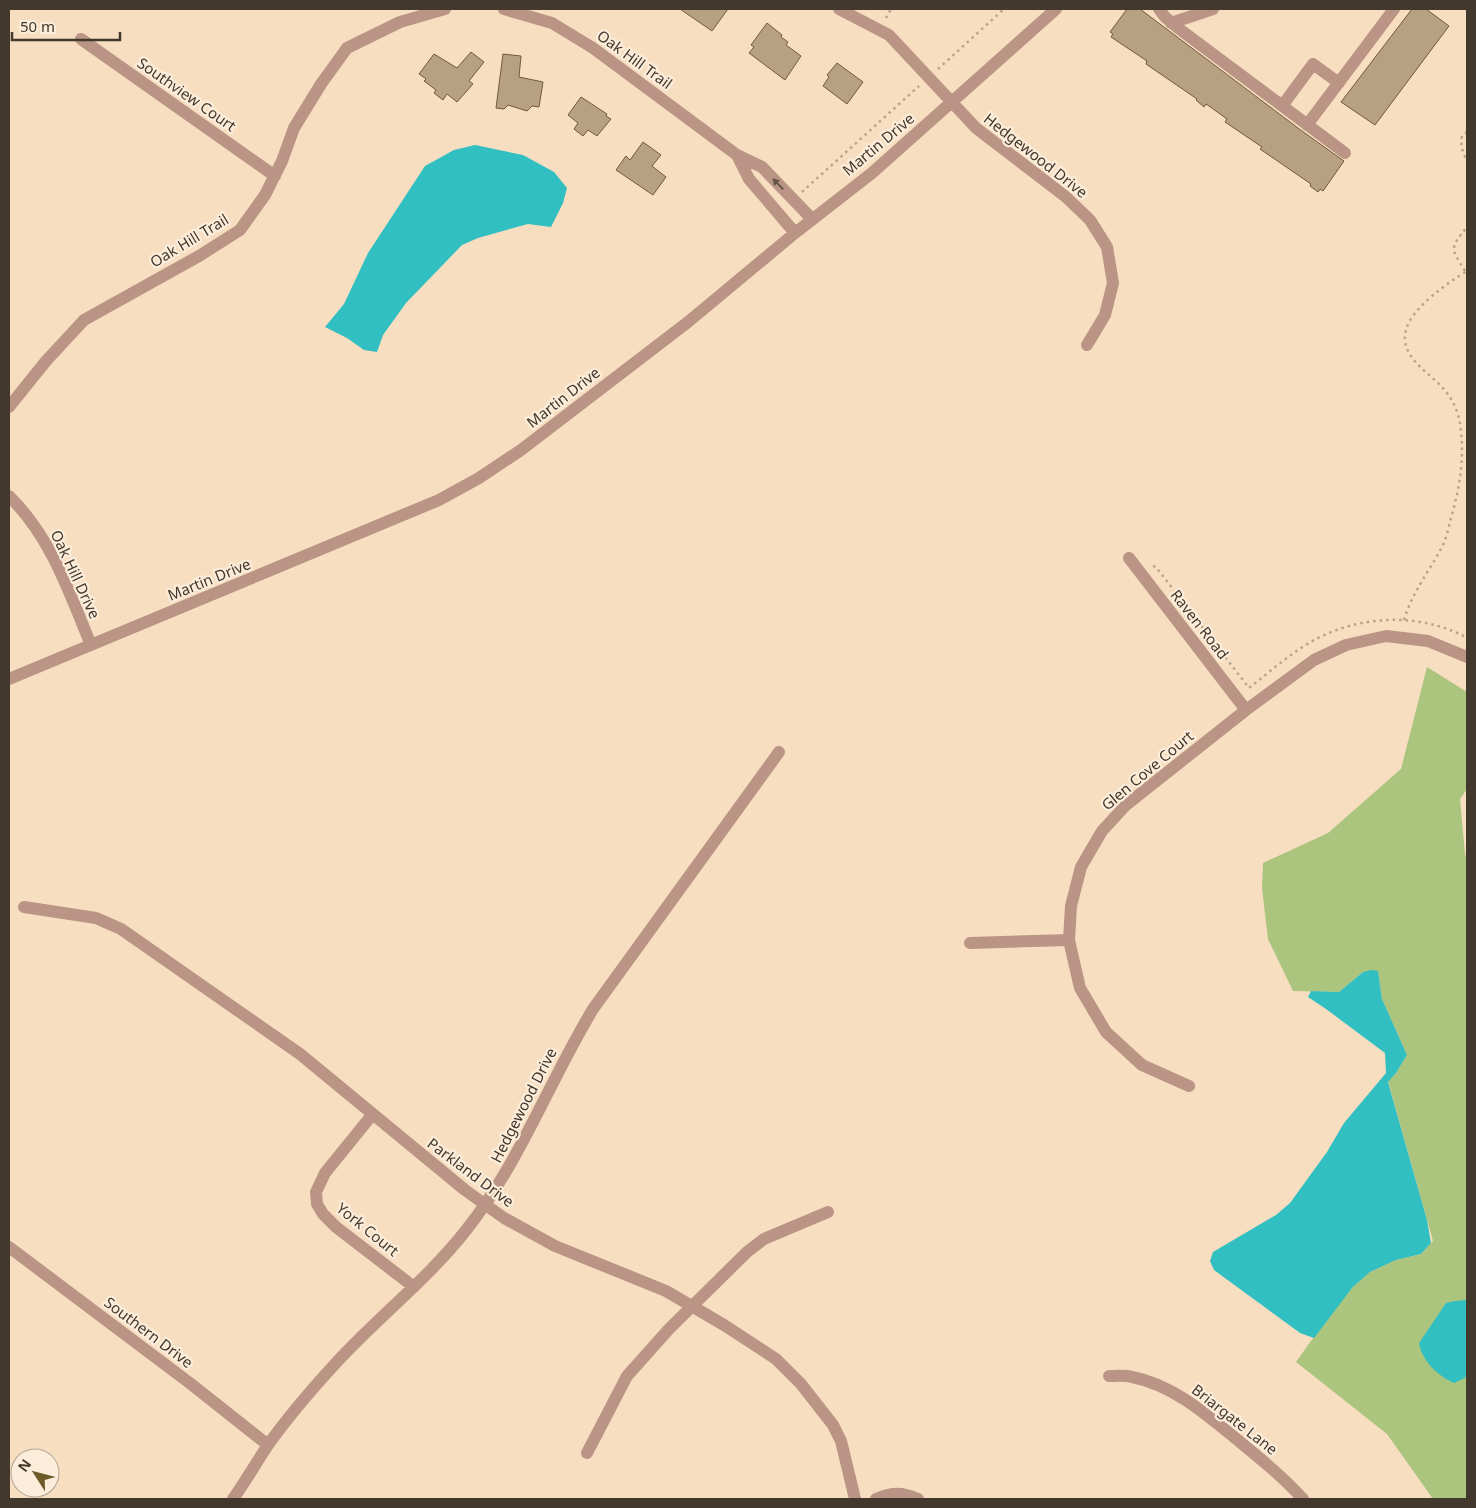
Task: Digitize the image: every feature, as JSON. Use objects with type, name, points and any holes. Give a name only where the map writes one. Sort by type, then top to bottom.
[{"type":"street","name":"Oak Hill Trail","points":[[9,407],[46,361],[84,320],[198,256],[240,230],[265,195],[282,161],[294,128],[321,84],[347,48],[400,22],[445,9]]},
{"type":"street","name":"Oak Hill Trail","points":[[504,9],[552,23],[593,48],[736,155]]},
{"type":"street","name":"Hedgewood Drive","points":[[839,9],[889,35],[976,128],[1066,197],[1090,220],[1107,247],[1113,283],[1105,315],[1088,345]]},
{"type":"street","name":"Martin Drive","points":[[9,679],[331,546],[459,490],[528,444],[688,322],[812,219],[872,173],[1056,9]]},
{"type":"street","points":[[1159,9],[1172,23],[1345,153]]},
{"type":"street","points":[[1172,23],[1213,9]]},
{"type":"street","points":[[1307,125],[1394,9]]},
{"type":"street","name":"Southview Court","points":[[81,39],[275,176]]},
{"type":"street","points":[[1282,106],[1312,64],[1339,83]]},
{"type":"street","points":[[736,155],[762,167],[812,219]]},
{"type":"street","points":[[736,155],[749,179],[795,233]]},
{"type":"street","name":"Oak Hill Drive","points":[[9,496],[31,522],[51,552],[91,645]]},
{"type":"street","name":"Raven Road","points":[[1129,558],[1246,710]]},
{"type":"street","name":"Glen Cove Court","points":[[1189,1086],[1142,1065],[1106,1032],[1080,988],[1069,940],[1071,906],[1081,867],[1102,831],[1126,805],[1246,710],[1314,660],[1346,645],[1386,636],[1428,641],[1467,657]]},
{"type":"street","name":"Hedgewood Drive","points":[[234,1499],[268,1446],[336,1363],[448,1252],[485,1205],[515,1158],[593,1010],[780,752]]},
{"type":"street","name":"Parkland Drive","points":[[24,907],[96,918],[122,929],[300,1054],[372,1115],[485,1205],[527,1232],[555,1246],[666,1291],[776,1359],[801,1384],[818,1405],[841,1441],[855,1499]]},
{"type":"street","points":[[970,943],[1069,940]]},
{"type":"street","name":"York Court","points":[[372,1115],[325,1173],[316,1192],[317,1204],[323,1214],[336,1227],[414,1287]]},
{"type":"street","points":[[587,1454],[627,1376],[669,1329],[747,1252],[764,1240],[828,1212]]},
{"type":"street","name":"Southern Drive","points":[[9,1247],[191,1384],[268,1446]]},
{"type":"street","name":"Briargate Lane","points":[[1109,1376],[1131,1376],[1153,1383],[1179,1396],[1269,1466],[1303,1499]]},
{"type":"street","points":[[876,1499],[896,1493],[906,1494],[918,1499]]},
{"type":"path","points":[[793,200],[1004,9]]},
{"type":"path","points":[[1467,132],[1462,136],[1461,145],[1467,161]]},
{"type":"path","points":[[1404,620],[1415,593],[1445,541],[1459,489],[1463,451],[1457,411],[1443,388],[1417,365],[1412,358],[1405,337],[1406,329],[1412,315],[1419,308],[1466,271],[1454,253],[1453,247],[1467,227]]},
{"type":"path","points":[[1129,558],[1156,567],[1249,688],[1301,648],[1339,628],[1367,622],[1418,621],[1442,627],[1467,638]]},
{"type":"green space","points":[[1427,667],[1467,692],[1467,789],[1460,799],[1467,859],[1467,1499],[1433,1499],[1387,1434],[1296,1362],[1333,1310],[1352,1288],[1370,1272],[1396,1260],[1421,1254],[1433,1241],[1388,1081],[1396,1073],[1407,1055],[1382,999],[1378,972],[1363,972],[1339,992],[1293,991],[1268,939],[1262,888],[1263,863],[1328,833],[1401,769]]},
{"type":"water","points":[[475,145],[523,155],[554,172],[567,188],[563,203],[551,227],[528,224],[478,238],[462,245],[406,303],[383,335],[377,352],[364,350],[347,338],[325,327],[344,304],[368,253],[425,166],[454,150]]},
{"type":"water","points":[[1378,971],[1382,999],[1407,1055],[1388,1082],[1427,1220],[1431,1243],[1421,1254],[1396,1260],[1370,1272],[1352,1288],[1314,1338],[1300,1333],[1214,1270],[1210,1261],[1213,1252],[1276,1215],[1290,1203],[1327,1152],[1344,1123],[1386,1073],[1385,1053],[1308,997],[1311,991],[1339,992],[1363,972]]},
{"type":"water","points":[[1467,1300],[1467,1373],[1465,1378],[1454,1383],[1442,1376],[1427,1362],[1419,1343],[1446,1303]]},
{"type":"building","points":[[680,9],[728,9],[712,31]]},
{"type":"building","points":[[1127,9],[1140,9],[1344,161],[1323,191],[1320,189],[1318,192],[1310,186],[1311,184],[1260,149],[1262,147],[1225,122],[1227,119],[1206,104],[1204,107],[1197,99],[1146,64],[1147,61],[1111,37],[1113,34],[1110,32]]},
{"type":"building","points":[[1412,9],[1426,9],[1449,26],[1375,125],[1341,102]]},
{"type":"building","points":[[767,23],[782,35],[781,37],[788,42],[786,45],[801,56],[785,80],[749,53],[754,47],[751,45]]},
{"type":"building","points":[[471,52],[484,62],[469,81],[473,84],[457,102],[447,94],[443,100],[434,93],[436,90],[424,81],[426,79],[419,74],[434,54],[457,68]]},
{"type":"building","points":[[503,54],[521,56],[519,77],[543,82],[539,107],[532,106],[527,111],[508,105],[504,109],[496,108]]},
{"type":"building","points":[[837,63],[863,82],[847,104],[823,86],[829,77],[827,75]]},
{"type":"building","points":[[581,97],[607,114],[606,116],[611,119],[597,136],[588,130],[583,136],[574,129],[578,123],[568,115]]},
{"type":"building","points":[[643,142],[661,155],[652,166],[666,177],[653,195],[616,170],[626,156],[630,160]]}]
